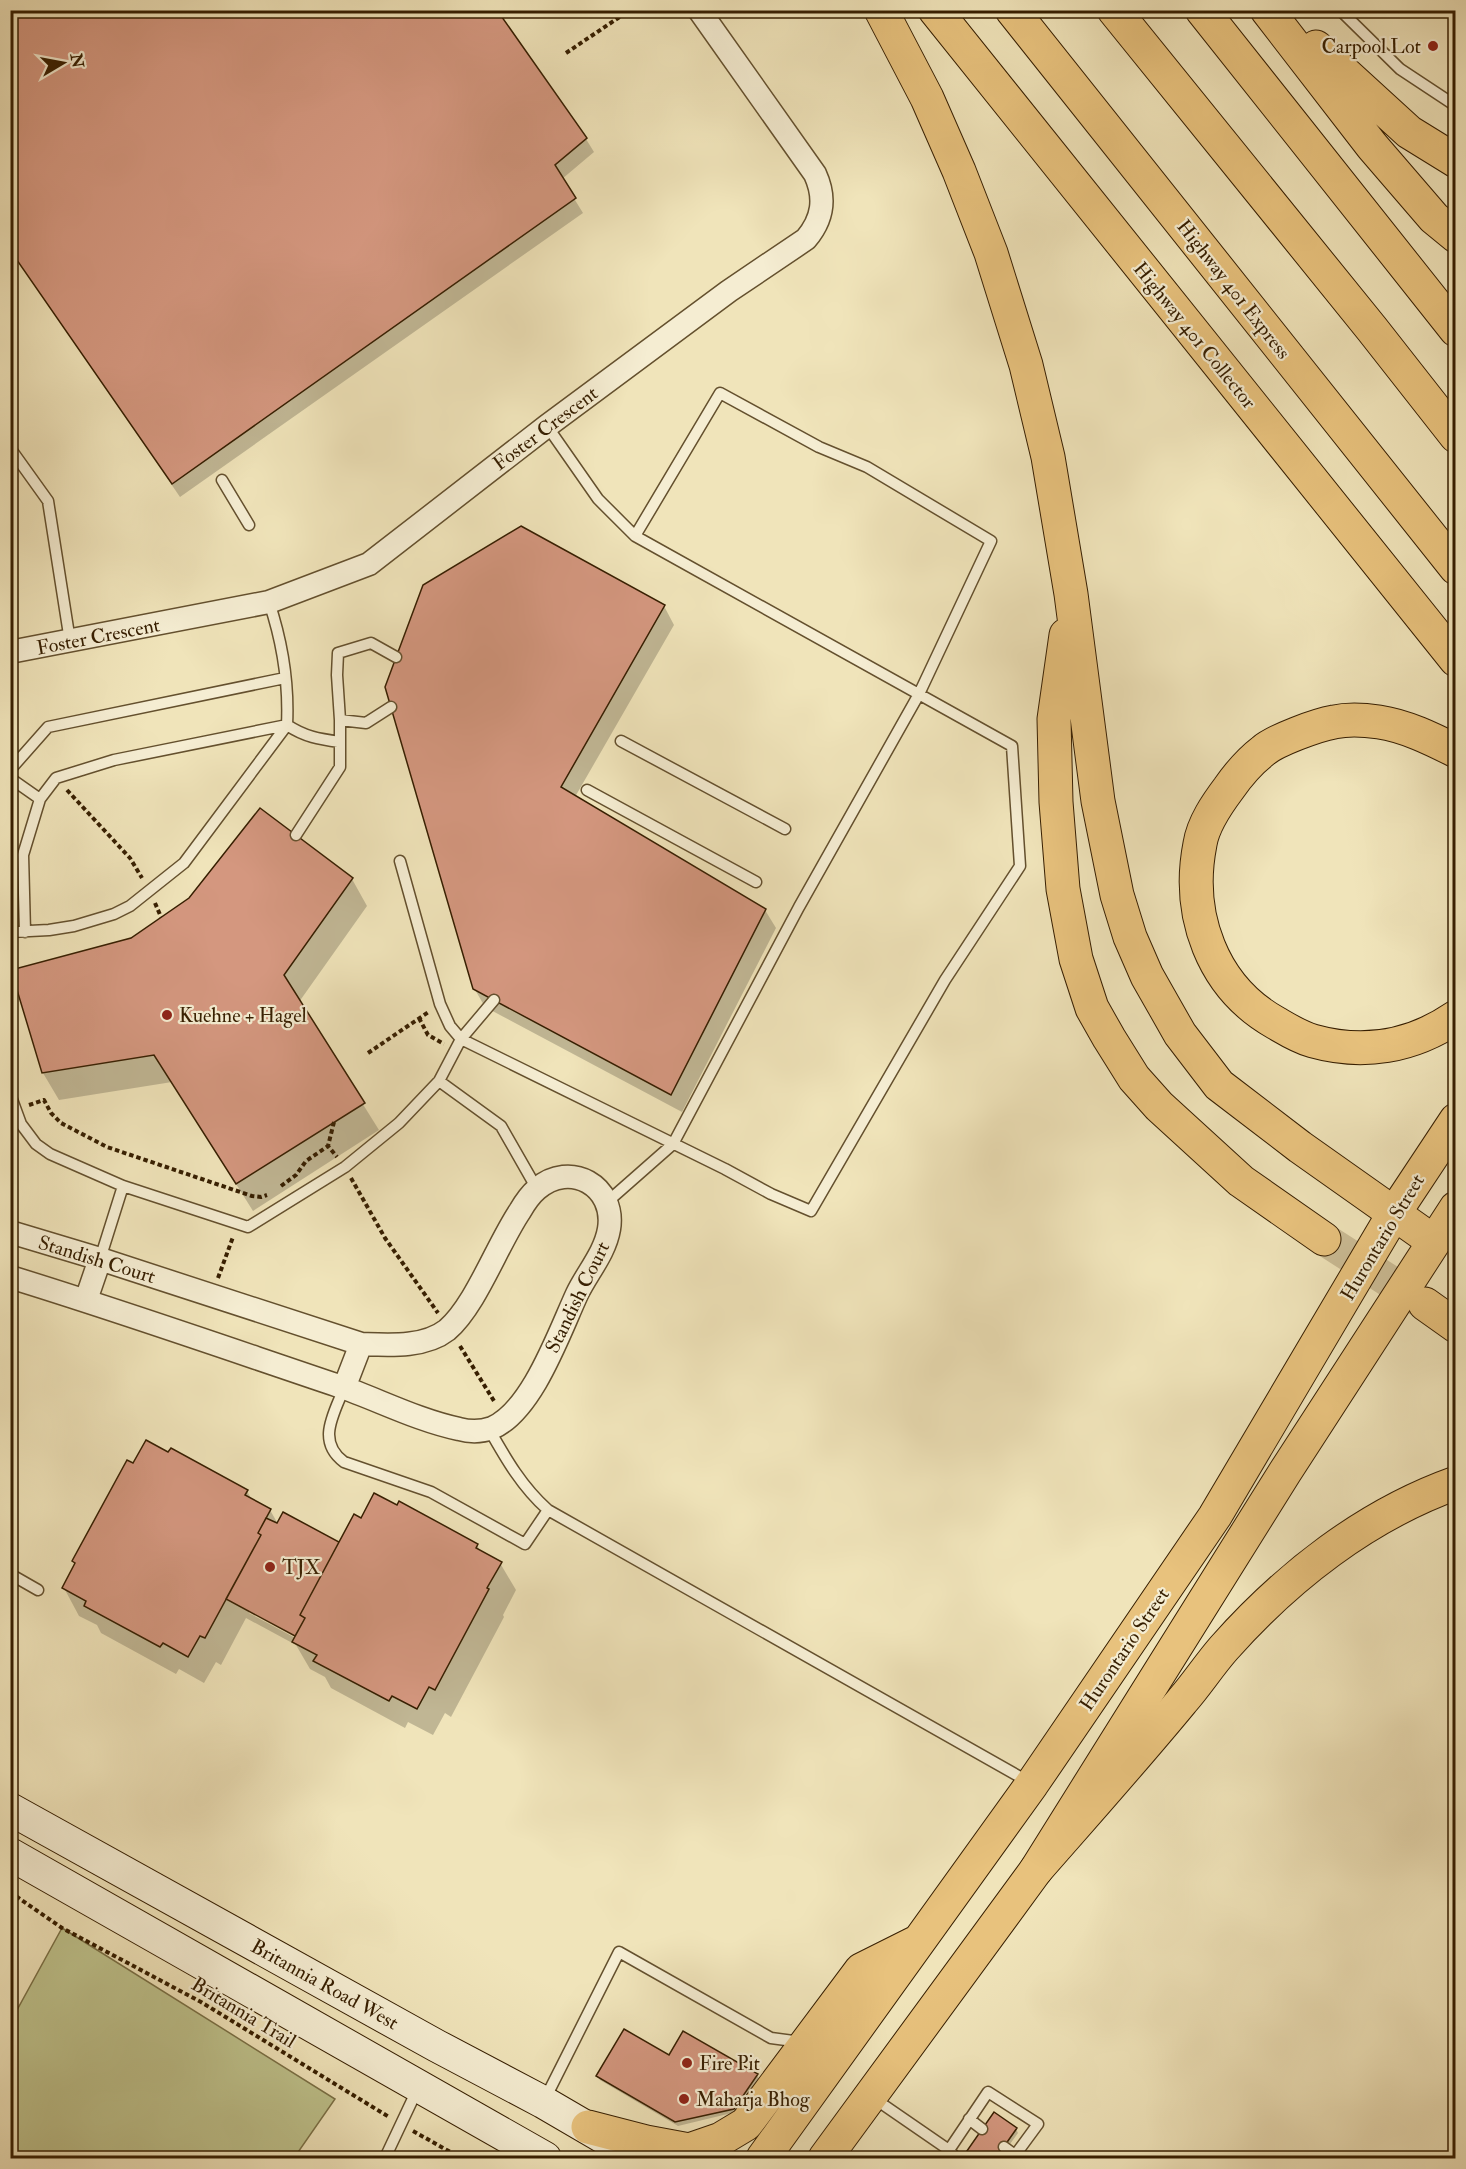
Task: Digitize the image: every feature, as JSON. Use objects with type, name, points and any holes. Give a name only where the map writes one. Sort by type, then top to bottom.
[{"type":"main road","points":[[881,10],[927,98],[959,171],[991,253],[1026,365],[1048,457],[1071,594],[1098,801],[1117,895],[1130,938],[1147,976],[1179,1034],[1219,1085],[1300,1147],[1371,1195],[1394,1215],[1433,1240]]},
{"type":"main road","name":"Highway 401 Collector","points":[[935,10],[1455,660]]},
{"type":"main road","name":"Highway 401 Express","points":[[1012,10],[1455,568]]},
{"type":"main road","points":[[1114,10],[1455,436]]},
{"type":"main road","points":[[1202,10],[1455,330]]},
{"type":"main road","points":[[1267,10],[1372,146],[1434,218],[1455,236]]},
{"type":"main road","points":[[1280,10],[1302,34],[1409,132],[1455,161]]},
{"type":"main road","points":[[1071,594],[1054,719],[1056,802],[1063,890],[1076,960],[1092,1008],[1134,1077],[1159,1106],[1241,1181],[1324,1239]]},
{"type":"main road","points":[[1455,751],[1425,735],[1380,722],[1335,721],[1299,733],[1263,750],[1237,776],[1215,807],[1200,842],[1196,879],[1200,923],[1212,958],[1233,988],[1261,1015],[1300,1037],[1337,1048],[1371,1048],[1412,1039],[1455,1017]]},
{"type":"main road","name":"Hurontario Street","points":[[763,2158],[1032,1784],[1215,1516],[1394,1215],[1455,1120]]},
{"type":"main road","name":"Hurontario Street","points":[[825,2158],[1036,1870],[1285,1472],[1455,1208]]},
{"type":"main road","points":[[1425,1304],[1455,1326]]},
{"type":"main road","points":[[1036,1870],[1183,1701],[1224,1648],[1278,1592],[1315,1562],[1364,1529],[1397,1509],[1455,1483]]},
{"type":"main road","name":"Britannia Road West","points":[[10,1809],[437,2046],[543,2102],[639,2158]]},
{"type":"main road","points":[[10,1854],[545,2158]]},
{"type":"main road","points":[[588,2127],[689,2150],[721,2139],[746,2124],[788,2056],[861,1970],[919,1941]]},
{"type":"street","name":"Foster Crescent","points":[[10,652],[269,602],[369,564],[729,291],[806,239],[818,223],[822,203],[815,174],[699,10]]},
{"type":"street","name":"Standish Court","points":[[10,1232],[361,1344],[421,1342],[449,1328],[468,1305],[508,1228],[537,1189],[556,1178],[571,1176],[586,1180],[602,1194],[606,1203],[610,1216],[607,1241],[530,1392],[517,1409],[497,1424]]},
{"type":"street","points":[[86,1300],[100,1259]]},
{"type":"street","points":[[10,1277],[86,1300],[344,1388],[401,1412],[440,1425],[475,1431],[497,1424]]},
{"type":"street","points":[[344,1388],[361,1344]]},
{"type":"lane","points":[[1340,10],[1400,69],[1455,106]]},
{"type":"lane","points":[[606,1203],[673,1144],[799,907],[919,694],[991,541],[867,467],[819,447],[720,393],[635,536]]},
{"type":"lane","points":[[400,861],[440,1004],[458,1045],[673,1144],[771,1194],[811,1211],[945,980],[1020,866],[1012,746],[635,536],[598,499],[548,426]]},
{"type":"lane","points":[[10,448],[48,501],[70,642]]},
{"type":"lane","points":[[222,480],[249,525]]},
{"type":"lane","points":[[10,932],[49,930],[97,920],[130,906],[179,867],[195,850],[287,725],[288,701],[285,678],[277,625],[269,602]]},
{"type":"lane","points":[[296,835],[340,767],[340,720],[336,675],[338,653],[371,643],[396,657]]},
{"type":"lane","points":[[10,770],[48,727],[285,678]]},
{"type":"lane","points":[[340,720],[366,723],[391,707]]},
{"type":"lane","points":[[25,932],[23,855],[40,799],[56,778],[114,760],[287,725],[312,739],[340,742]]},
{"type":"lane","points":[[621,741],[785,830]]},
{"type":"lane","points":[[10,778],[40,799]]},
{"type":"lane","points":[[587,790],[756,882]]},
{"type":"lane","points":[[10,1094],[21,1124],[44,1150],[123,1186],[248,1227],[345,1167],[399,1123],[439,1081],[458,1045],[494,1000]]},
{"type":"lane","points":[[439,1081],[501,1126],[537,1189]]},
{"type":"lane","points":[[100,1259],[123,1186]]},
{"type":"lane","points":[[344,1388],[328,1438],[337,1456],[344,1462],[431,1492],[525,1544],[548,1510]]},
{"type":"lane","points":[[497,1424],[518,1478],[548,1510],[1032,1784]]},
{"type":"lane","points":[[10,1574],[38,1590]]},
{"type":"lane","points":[[543,2102],[619,1952],[771,2038],[788,2056]]},
{"type":"lane","points":[[771,2038],[788,2056]]},
{"type":"lane","points":[[385,2158],[418,2086]]},
{"type":"lane","points":[[869,2095],[949,2156],[969,2119],[988,2092],[1038,2124],[1014,2157],[1004,2147]]},
{"type":"lane","points":[[969,2119],[982,2129]]},
{"type":"path","points":[[566,53],[630,10]]},
{"type":"path","points":[[56,778],[130,858],[149,889],[161,917]]},
{"type":"path","points":[[368,1053],[440,1004]]},
{"type":"path","points":[[419,1018],[428,1035],[458,1045]]},
{"type":"path","points":[[15,1108],[44,1100],[51,1113],[61,1123],[106,1147],[252,1196],[261,1197],[271,1193]]},
{"type":"path","points":[[278,1188],[291,1179],[306,1161],[328,1146],[334,1122]]},
{"type":"path","points":[[328,1146],[345,1167],[385,1238],[449,1328],[497,1424]]},
{"type":"path","name":"Britannia Trail","points":[[10,1892],[62,1928],[201,2001],[401,2124],[461,2158]]},
{"type":"green space","points":[[62,1928],[335,2099],[294,2158],[11,2158],[11,2021]]},
{"type":"building","points":[[10,10],[497,10],[587,138],[555,165],[576,198],[172,484],[10,250]]},
{"type":"building","points":[[521,526],[665,605],[561,787],[766,909],[671,1095],[473,989],[385,687],[423,585]]},
{"type":"building","name":"Kuehne + Hagel","points":[[260,808],[353,878],[284,975],[365,1103],[236,1184],[154,1055],[42,1073],[11,970],[131,938],[189,898]]},
{"type":"building","points":[[146,1440],[168,1452],[171,1448],[248,1490],[245,1495],[271,1509],[258,1533],[261,1535],[205,1638],[200,1636],[188,1657],[163,1643],[160,1647],[84,1606],[86,1601],[62,1588],[75,1563],[72,1561],[127,1460],[133,1463]]},
{"type":"building","points":[[374,1493],[397,1505],[399,1501],[478,1544],[476,1548],[502,1562],[435,1690],[429,1687],[417,1709],[392,1696],[389,1701],[313,1661],[317,1655],[292,1642],[305,1618],[300,1615],[354,1514],[361,1518]]},
{"type":"building","points":[[283,1512],[339,1542],[300,1615],[305,1618],[295,1636],[226,1599],[261,1535],[258,1533],[266,1518],[277,1523]]},
{"type":"building","points":[[624,2029],[669,2055],[683,2031],[758,2074],[734,2109],[675,2122],[596,2076]]},
{"type":"building","points":[[994,2112],[1017,2128],[996,2158],[962,2158]]},
{"type":"tunnel","points":[[1324,1239],[1425,1304]]},
{"type":"place","name":"Carpool Lot","points":[[1433,46]]},
{"type":"place","name":"Kuehne + Hagel","points":[[167,1015]]},
{"type":"place","name":"TJX","points":[[270,1567]]},
{"type":"place","name":"Fire Pit","points":[[687,2063]]},
{"type":"place","name":"Maharja Bhog","points":[[684,2099]]}]
